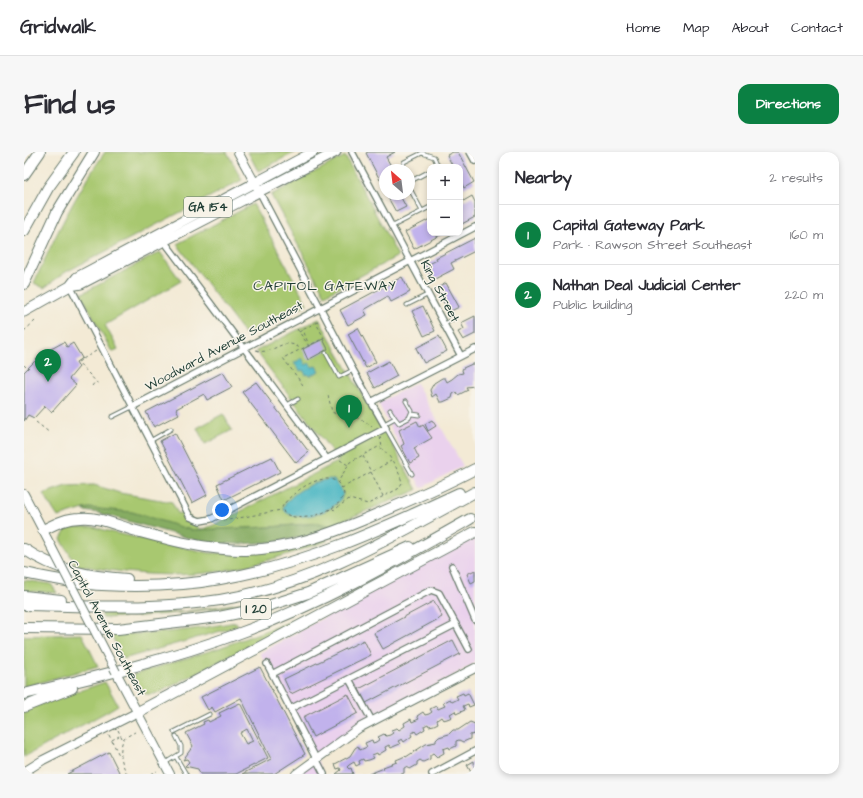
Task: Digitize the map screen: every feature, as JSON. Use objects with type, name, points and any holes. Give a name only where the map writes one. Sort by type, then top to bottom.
[{"type":"highway","points":[[24,175],[40,152]]},
{"type":"highway","points":[[24,231],[48,188],[74,152]]},
{"type":"highway","points":[[24,284],[57,212],[94,152]]},
{"type":"highway","points":[[43,530],[68,519],[92,518],[172,541],[244,550],[273,548],[296,544],[335,532],[426,494],[475,469]]},
{"type":"highway","points":[[24,573],[73,582],[101,585],[179,583],[220,579],[279,566],[306,557],[381,528],[475,486]]},
{"type":"highway","name":"I 20","points":[[24,605],[114,607],[202,602],[239,596],[283,584],[359,554],[475,492]]},
{"type":"highway","points":[[24,694],[129,667],[230,637],[287,614],[388,566],[473,517]]},
{"type":"highway","name":"I 20","points":[[24,628],[118,629],[219,617],[258,609],[308,593],[473,517]]},
{"type":"highway","points":[[138,712],[475,532]]},
{"type":"highway","points":[[24,548],[40,559],[89,575],[179,583]]},
{"type":"highway","points":[[24,596],[114,607]]},
{"type":"highway","points":[[24,707],[129,667]]},
{"type":"main road","name":"GA 154","points":[[70,286],[77,277],[313,152]]},
{"type":"main road","name":"GA 154","points":[[24,312],[70,286],[80,284],[336,152]]},
{"type":"street","points":[[70,286],[190,516],[200,521],[211,519],[328,459],[385,426],[353,370],[238,152]]},
{"type":"street","name":"King Street","points":[[352,152],[412,260],[461,356]]},
{"type":"street","points":[[470,152],[475,161]]},
{"type":"street","name":"Woodward Avenue Southeast","points":[[132,407],[475,227]]},
{"type":"street","points":[[164,241],[328,459]]},
{"type":"street","points":[[371,402],[475,349]]},
{"type":"street","name":"Capitol Avenue Southeast","points":[[24,494],[170,774]]},
{"type":"street","points":[[452,566],[473,612],[475,620]]},
{"type":"street","points":[[272,674],[431,590],[439,593],[469,649]]},
{"type":"street","points":[[290,709],[456,624]]},
{"type":"street","points":[[267,664],[324,774]]},
{"type":"street","points":[[296,774],[339,741],[372,721],[475,668]]},
{"type":"street","points":[[349,679],[372,721]]},
{"type":"street","points":[[24,772],[43,760],[138,712]]},
{"type":"street","points":[[432,774],[475,752]]},
{"type":"lane","points":[[404,164],[404,162],[422,153],[434,157],[437,164]]},
{"type":"lane","points":[[415,179],[427,173]]},
{"type":"lane","points":[[415,199],[422,211]]},
{"type":"lane","points":[[393,226],[427,208]]},
{"type":"lane","points":[[407,305],[429,294]]},
{"type":"lane","points":[[445,324],[453,319]]},
{"type":"lane","points":[[326,353],[339,378],[353,370]]},
{"type":"lane","points":[[287,405],[298,399]]},
{"type":"lane","points":[[406,401],[412,414]]},
{"type":"lane","points":[[112,417],[132,407]]},
{"type":"lane","points":[[390,410],[399,423],[409,418],[412,414]]},
{"type":"lane","points":[[412,414],[419,415]]},
{"type":"lane","points":[[395,418],[385,426],[412,474]]},
{"type":"lane","points":[[150,440],[171,429]]},
{"type":"lane","points":[[165,763],[176,757],[182,750],[175,734],[210,714]]},
{"type":"lane","points":[[176,757],[186,774]]},
{"type":"path","points":[[24,331],[35,322]]},
{"type":"path","points":[[299,332],[318,322]]},
{"type":"path","points":[[303,385],[283,358],[324,338],[316,323]]},
{"type":"path","points":[[302,327],[309,346]]},
{"type":"path","points":[[297,329],[309,346]]},
{"type":"path","points":[[256,350],[265,352],[286,343],[292,343],[301,349]]},
{"type":"path","points":[[96,350],[78,362],[100,386]]},
{"type":"path","points":[[92,386],[96,381]]},
{"type":"path","points":[[328,395],[332,412],[341,416],[358,417],[372,427]]},
{"type":"path","points":[[350,416],[353,404],[359,399]]},
{"type":"path","points":[[36,422],[50,433]]},
{"type":"path","points":[[380,437],[382,448]]},
{"type":"path","points":[[332,508],[334,510],[338,509],[349,499],[368,504],[398,489],[402,483],[387,452],[378,447],[350,462],[338,482]]},
{"type":"path","points":[[363,455],[384,496]]},
{"type":"path","points":[[340,460],[348,466]]},
{"type":"path","points":[[342,488],[392,461]]},
{"type":"path","points":[[329,478],[338,482],[344,494],[343,498],[332,508],[324,512],[305,517],[289,516],[282,510],[284,504],[291,497],[311,484],[329,478]]},
{"type":"path","points":[[223,521],[282,510]]},
{"type":"path","points":[[118,730],[123,740]]},
{"type":"path","points":[[120,758],[120,750],[123,740],[135,732]]},
{"type":"path","points":[[108,735],[127,774]]},
{"type":"path","points":[[111,740],[120,735]]},
{"type":"path","points":[[151,774],[157,771]]},
{"type":"shaded area","points":[[416,383],[463,466],[421,488],[378,403]]},
{"type":"shaded area","points":[[475,534],[475,663],[315,756],[260,653]]},
{"type":"shaded area","points":[[315,756],[324,774],[295,774]]},
{"type":"green space","points":[[105,152],[227,152],[242,180],[64,273],[44,288],[34,283],[49,249],[84,183]]},
{"type":"green space","points":[[248,152],[296,152],[258,171]]},
{"type":"green space","points":[[345,156],[398,256],[325,295],[271,195]]},
{"type":"green space","points":[[253,204],[307,304],[246,336],[177,244]]},
{"type":"green space","points":[[160,252],[181,281],[105,325],[118,349],[112,352],[81,294]]},
{"type":"green space","points":[[319,319],[378,423],[387,434],[417,490],[330,526],[318,523],[200,530],[214,525],[339,461],[256,351]]},
{"type":"green space","points":[[223,414],[232,430],[205,444],[197,428]]},
{"type":"green space","points":[[94,485],[120,493],[172,502],[178,514],[185,511],[200,530],[191,530],[84,509],[58,517],[43,494],[66,486]]},
{"type":"green space","points":[[89,508],[132,512],[191,530],[271,527],[318,523],[330,526],[331,529],[307,536],[273,542],[241,544],[206,543],[99,513],[84,511],[84,509]]},
{"type":"green space","points":[[73,527],[94,527],[115,533],[210,553],[235,553],[326,539],[327,541],[261,562],[221,571],[185,575],[148,574],[130,573],[76,565],[61,539],[66,530]]},
{"type":"green space","points":[[24,580],[51,584],[57,593],[24,591]]},
{"type":"green space","points":[[252,601],[196,611],[160,615],[103,618],[101,613],[183,612]]},
{"type":"green space","points":[[313,613],[158,693],[147,694],[141,691],[132,675],[219,648]]},
{"type":"green space","points":[[236,622],[238,626],[123,659],[111,634],[142,634],[174,631]]},
{"type":"green space","points":[[82,634],[98,666],[24,687],[24,636]]},
{"type":"green space","points":[[105,682],[118,705],[24,757],[24,712],[36,706]]},
{"type":"water","points":[[302,358],[306,365],[309,363],[312,367],[316,366],[319,371],[310,376],[308,374],[306,375],[303,370],[300,371],[294,363]]},
{"type":"water","points":[[330,479],[334,480],[343,493],[340,500],[334,506],[325,511],[305,516],[295,516],[288,513],[283,508],[291,497],[303,489],[317,482]]},
{"type":"building","points":[[395,152],[386,157],[390,164],[379,164],[379,178],[366,153]]},
{"type":"building","points":[[453,152],[458,152],[474,182],[464,188],[463,164],[452,164],[447,155]]},
{"type":"building","points":[[472,196],[475,202],[475,217],[463,223],[463,201]]},
{"type":"building","points":[[389,200],[402,200],[406,207],[396,212]]},
{"type":"building","points":[[427,221],[427,236],[438,236],[414,249],[405,232]]},
{"type":"building","points":[[475,238],[475,251],[451,263],[454,269],[433,280],[425,266],[437,260],[436,258]]},
{"type":"building","points":[[402,277],[410,292],[391,302],[388,296],[364,310],[367,315],[348,325],[340,310]]},
{"type":"building","points":[[446,283],[459,307],[449,312],[436,289]]},
{"type":"building","points":[[423,306],[435,331],[424,336],[412,311]]},
{"type":"building","points":[[475,316],[475,334],[463,340],[458,332],[464,329],[461,323]]},
{"type":"building","points":[[358,328],[376,362],[366,368],[348,334]]},
{"type":"building","points":[[439,336],[447,351],[424,363],[416,348]]},
{"type":"building","points":[[323,339],[328,349],[308,360],[303,349]]},
{"type":"building","points":[[64,342],[67,347],[73,343],[82,358],[76,362],[79,367],[69,379],[76,385],[52,412],[45,406],[34,418],[28,415],[24,421],[24,372],[42,354]]},
{"type":"building","points":[[389,361],[397,376],[375,388],[367,373]]},
{"type":"building","points":[[475,364],[475,386],[466,387],[468,390],[458,395],[456,392],[453,394],[452,398],[443,402],[440,402],[436,394],[432,397],[430,390],[434,383],[442,378],[445,378],[447,382],[458,374],[463,373],[463,368]]},
{"type":"building","points":[[223,372],[232,387],[207,400],[204,394],[176,409],[179,414],[154,427],[146,412]]},
{"type":"building","points":[[256,382],[309,452],[296,463],[242,392]]},
{"type":"building","points":[[432,420],[436,426],[428,431],[425,424]]},
{"type":"building","points":[[417,421],[420,427],[423,425],[432,438],[414,448],[419,458],[410,463],[401,446],[404,444],[399,430]]},
{"type":"building","points":[[175,433],[207,495],[192,503],[160,441]]},
{"type":"building","points":[[272,457],[280,472],[224,500],[217,484]]},
{"type":"building","points":[[475,570],[475,581],[471,583],[467,574]]},
{"type":"building","points":[[434,601],[442,617],[383,649],[374,633]]},
{"type":"building","points":[[364,640],[371,655],[291,694],[284,679]]},
{"type":"building","points":[[453,640],[460,654],[366,703],[359,689]]},
{"type":"building","points":[[260,667],[305,754],[274,774],[242,774],[271,759],[241,698],[215,712],[212,707],[208,710],[201,697]]},
{"type":"building","points":[[463,693],[464,695],[468,693],[474,705],[469,707],[468,704],[463,706],[465,710],[456,714],[455,711],[450,714],[452,717],[443,720],[441,717],[437,720],[438,723],[424,726],[425,729],[417,734],[415,731],[411,734],[412,736],[404,742],[402,739],[398,741],[400,744],[391,748],[389,745],[385,747],[386,750],[378,755],[377,753],[372,755],[374,758],[364,761],[363,759],[359,761],[360,764],[356,766],[354,762],[347,767],[349,769],[351,768],[353,774],[336,774],[341,770],[340,768],[337,769],[335,764],[350,756],[358,746],[360,750],[367,747],[365,743],[372,740],[373,743],[376,742],[380,739],[378,737],[384,734],[386,736],[390,735],[393,733],[391,730],[397,728],[399,730],[405,726],[404,723],[411,719],[412,722],[419,719],[417,716],[423,712],[425,715],[429,714],[432,712],[430,709],[436,706],[438,709],[445,706],[443,703],[450,699],[452,702],[458,699],[456,696]]},
{"type":"building","points":[[348,694],[358,713],[313,737],[303,717]]},
{"type":"building","points":[[240,703],[268,758],[236,774],[200,774],[198,769],[185,766],[189,762],[187,759],[183,760],[193,746],[186,733],[204,724],[203,722],[208,720],[209,722],[221,716],[219,713]],"holes":[[[247,729],[253,741],[246,744],[240,733]]]},
{"type":"building","points":[[470,722],[475,724],[475,734],[470,735],[470,739],[463,742],[459,740],[456,741],[456,746],[450,749],[449,747],[443,749],[444,753],[437,757],[433,753],[430,755],[430,759],[423,762],[420,760],[417,762],[417,765],[410,769],[407,767],[404,768],[404,773],[402,774],[369,774],[397,762],[396,760],[405,756],[406,757],[426,744],[436,742],[439,737],[449,734],[453,730],[458,730]]},
{"type":"building","points":[[109,752],[120,774],[67,774]]},
{"type":"building","points":[[474,761],[475,774],[472,774],[467,765]]},
{"type":"place","name":"Nathan Deal Judicial Center","points":[[48,382]]},
{"type":"place","name":"Capital Gateway Park","points":[[349,428]]},
{"type":"district","name":"CAPITOL GATEWAY","points":[[325,286]]}]
